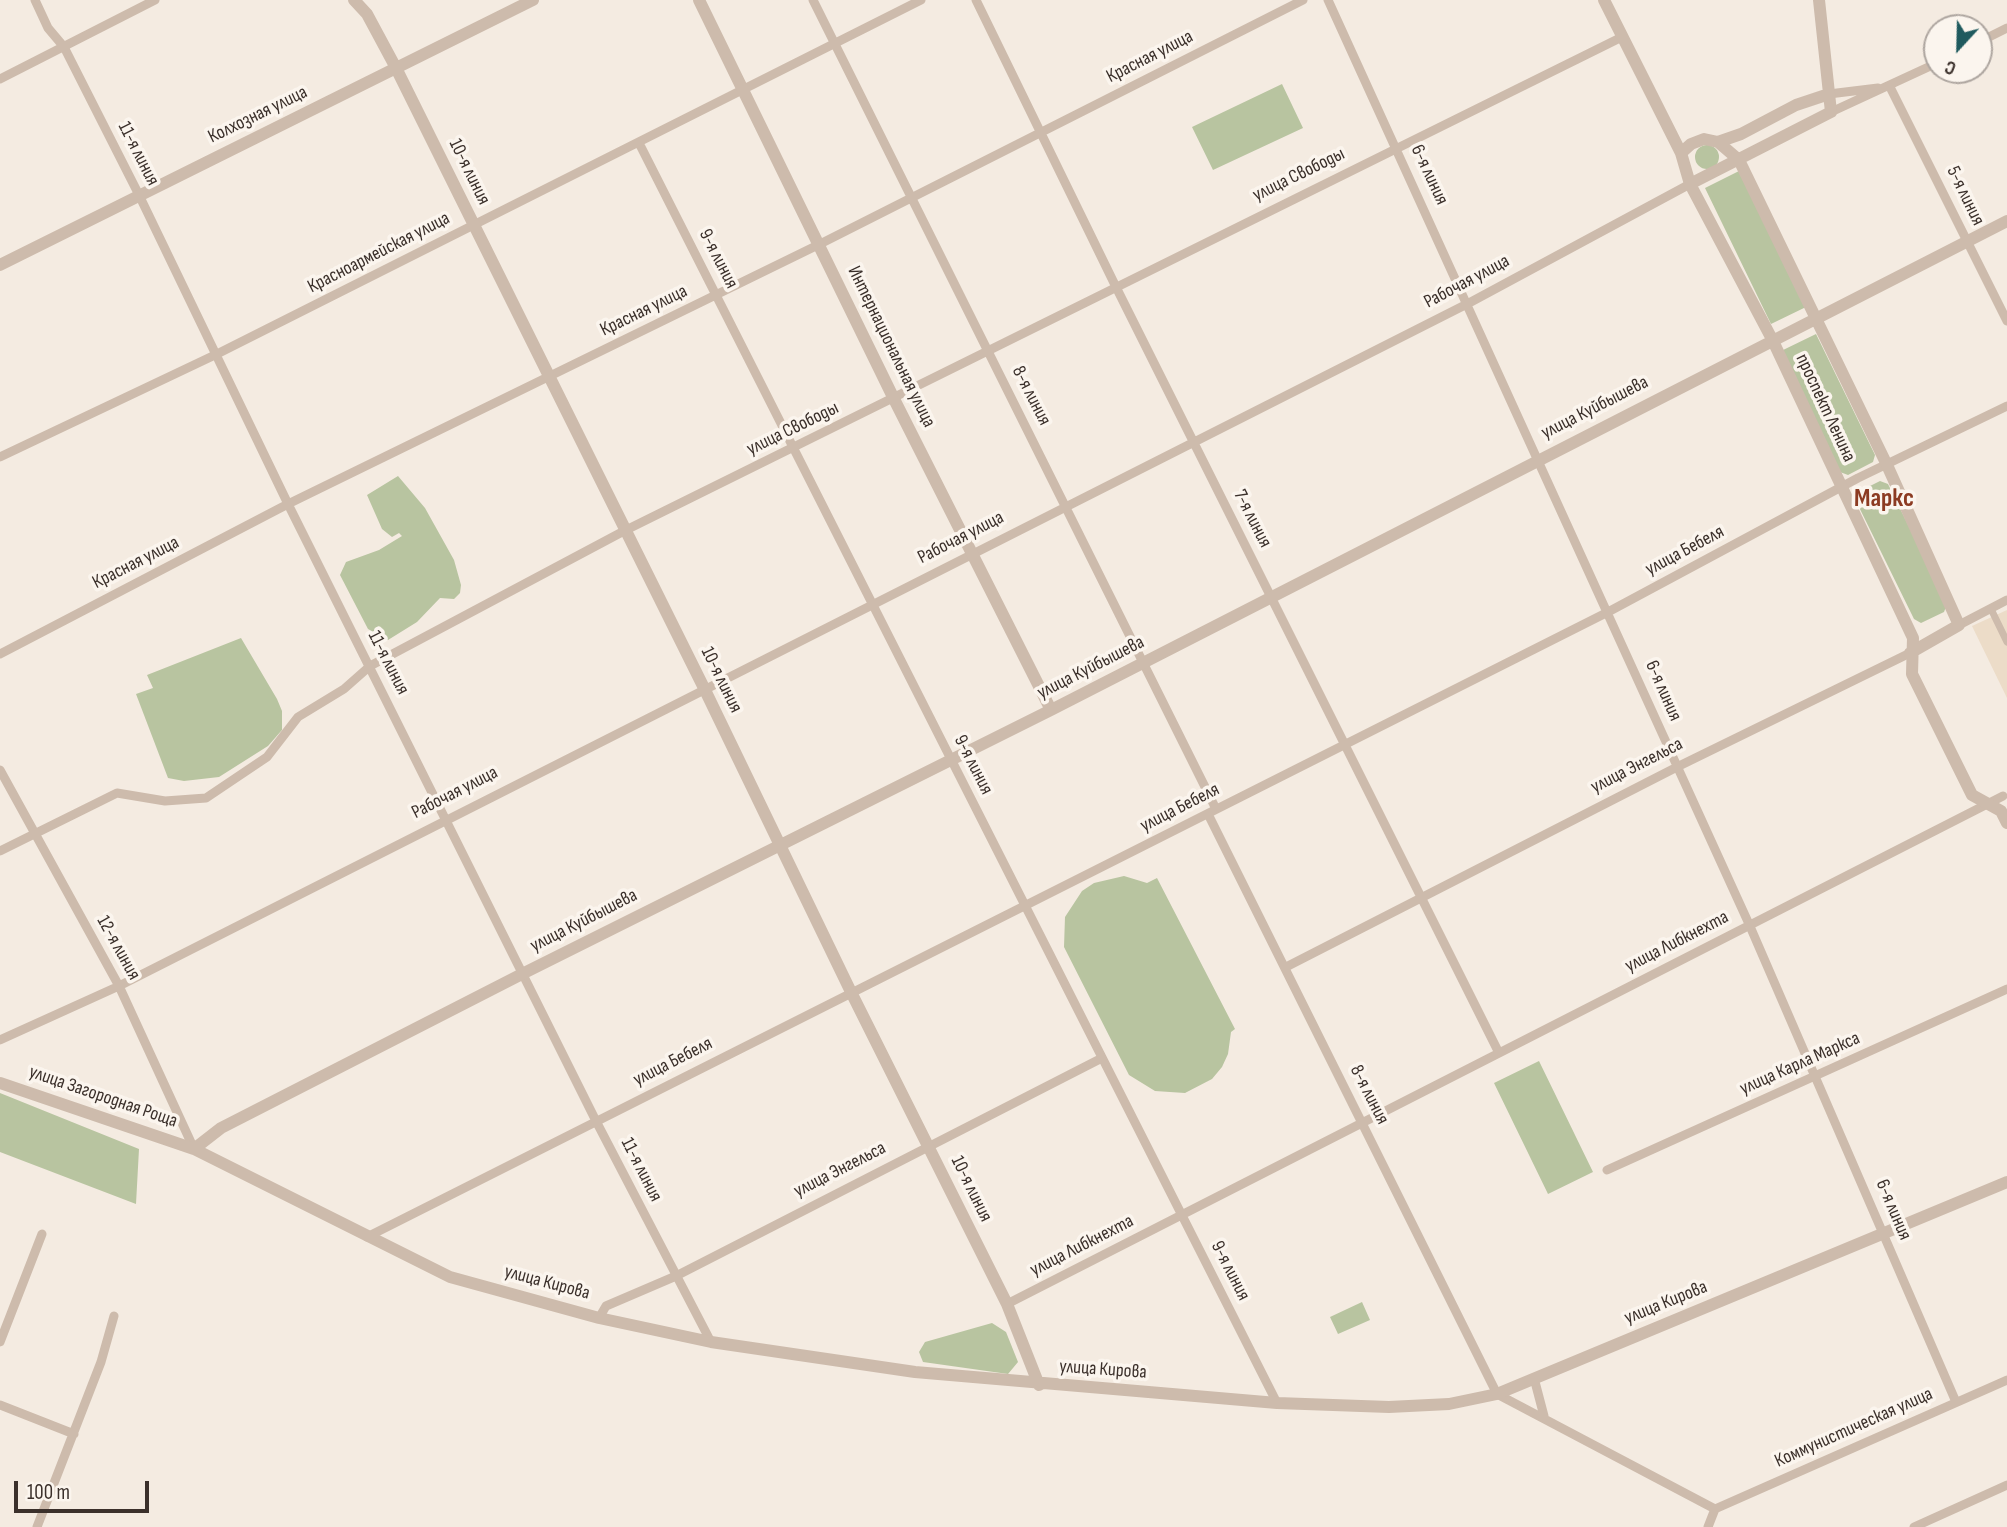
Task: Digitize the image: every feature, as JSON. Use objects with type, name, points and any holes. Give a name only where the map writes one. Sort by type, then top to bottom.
[{"type":"street","name":"11-я линия","points":[[35,0],[48,29],[64,47],[139,195],[289,504],[596,1121],[711,1342]]},
{"type":"street","points":[[0,79],[155,0]]},
{"type":"street","name":"10-я линия","points":[[354,0],[367,14],[396,68],[704,688],[778,844],[1007,1304],[1039,1385]]},
{"type":"street","name":"Колхозная улица","points":[[0,265],[533,0]]},
{"type":"street","name":"Интернациональная улица","points":[[699,0],[894,399],[1052,710]]},
{"type":"street","name":"8-я линия","points":[[813,0],[909,198],[1144,662],[1286,967],[1497,1394]]},
{"type":"street","name":"Красноармейская улица","points":[[0,457],[217,354],[744,92],[921,0]]},
{"type":"street","name":"7-я линия","points":[[976,0],[1115,285],[1499,1052]]},
{"type":"street","name":"Красная улица","points":[[0,654],[289,504],[820,244],[1303,0]]},
{"type":"street","name":"6-я линия","points":[[1328,0],[1469,303],[1749,924],[1956,1402]]},
{"type":"street","name":"проспект Ленина","points":[[1604,0],[1681,153],[1690,184],[1773,341],[1913,638],[1910,653],[1912,674],[1972,795],[2001,811],[2007,823]]},
{"type":"street","points":[[1819,0],[1831,112]]},
{"type":"street","name":"улица Свободы","points":[[0,851],[117,793],[165,801],[206,798],[267,757],[298,717],[344,689],[370,666],[624,531],[894,399],[1115,285],[1622,37]]},
{"type":"street","name":"Рабочая улица","points":[[0,1040],[119,986],[1469,303],[1690,184],[1831,112],[1923,70]]},
{"type":"street","points":[[1718,142],[1741,134],[1796,105],[1829,94],[1890,87]]},
{"type":"street","name":"5-я линия","points":[[1890,87],[2007,321]]},
{"type":"street","points":[[1681,153],[1691,144],[1703,139],[1718,142],[1739,160]]},
{"type":"street","name":"9-я линия","points":[[639,143],[1102,1058],[1177,1216],[1277,1403]]},
{"type":"street","name":"проспект Ленина","points":[[1739,160],[1887,465],[1959,625]]},
{"type":"street","name":"улица Куйбышева","points":[[194,1149],[221,1128],[778,844],[1052,710],[2007,221]]},
{"type":"street","name":"улица Бебеля","points":[[367,1237],[1608,612],[1841,488],[2007,406]]},
{"type":"street","name":"улица Энгельса","points":[[1286,967],[1678,766],[1910,653],[2007,600]]},
{"type":"street","points":[[1991,609],[2007,642]]},
{"type":"street","name":"12-я линия","points":[[0,770],[119,986],[194,1149]]},
{"type":"street","name":"улица Либкнехта","points":[[1007,1304],[2005,795]]},
{"type":"street","name":"улица Карла Маркса","points":[[1607,1170],[2007,989]]},
{"type":"street","name":"улица Энгельса","points":[[599,1318],[606,1306],[676,1276],[1102,1058]]},
{"type":"street","name":"улица Загородная Роща","points":[[0,1083],[194,1149]]},
{"type":"street","name":"улица Кирова","points":[[194,1149],[450,1276],[599,1318],[711,1342],[915,1372],[1039,1385],[1277,1403],[1389,1407],[1449,1404],[1497,1394],[2007,1182]]},
{"type":"street","points":[[0,1342],[42,1234]]},
{"type":"street","points":[[37,1527],[74,1434],[114,1316]]},
{"type":"street","points":[[1534,1378],[1544,1416]]},
{"type":"street","name":"Коммунистическая улица","points":[[1715,1509],[2007,1380]]},
{"type":"street","points":[[1497,1394],[1544,1416],[1562,1430],[1715,1509],[1708,1527]]},
{"type":"street","points":[[0,1405],[74,1434]]},
{"type":"street","points":[[1914,1527],[2007,1485]]},
{"type":"green space","points":[[1282,84],[1303,128],[1213,170],[1192,127]]},
{"type":"green space","points":[[1707,145],[1715,149],[1719,157],[1715,165],[1707,169],[1699,165],[1695,157],[1699,149]]},
{"type":"green space","points":[[1739,171],[1806,307],[1771,324],[1705,188]]},
{"type":"green space","points":[[1816,334],[1875,455],[1873,462],[1848,475],[1840,472],[1781,351]]},
{"type":"green space","points":[[398,476],[425,508],[454,560],[461,585],[460,593],[454,599],[440,598],[417,622],[388,640],[368,629],[340,575],[346,562],[379,550],[402,536],[399,533],[392,537],[382,529],[367,495]]},
{"type":"green space","points":[[1880,481],[1888,484],[1947,604],[1944,612],[1921,623],[1914,619],[1856,501],[1858,492]]},
{"type":"green space","points":[[241,638],[277,699],[282,711],[282,730],[268,746],[219,777],[184,781],[168,778],[136,694],[153,688],[147,675]]},
{"type":"green space","points":[[1124,876],[1147,883],[1157,878],[1235,1029],[1231,1032],[1228,1054],[1222,1067],[1212,1079],[1185,1093],[1155,1091],[1129,1075],[1064,947],[1065,917],[1082,891],[1094,883]]},
{"type":"green space","points":[[1539,1061],[1593,1172],[1548,1194],[1494,1083]]},
{"type":"green space","points":[[0,1093],[139,1149],[136,1204],[0,1152]]},
{"type":"green space","points":[[1362,1302],[1370,1320],[1338,1334],[1330,1317]]},
{"type":"green space","points":[[992,1323],[1006,1332],[1018,1362],[1008,1374],[923,1362],[919,1352],[925,1342]]},
{"type":"shaded area","points":[[2007,610],[2007,698],[1972,626]]},
{"type":"district","name":"Маркс","points":[[1884,499]]}]
